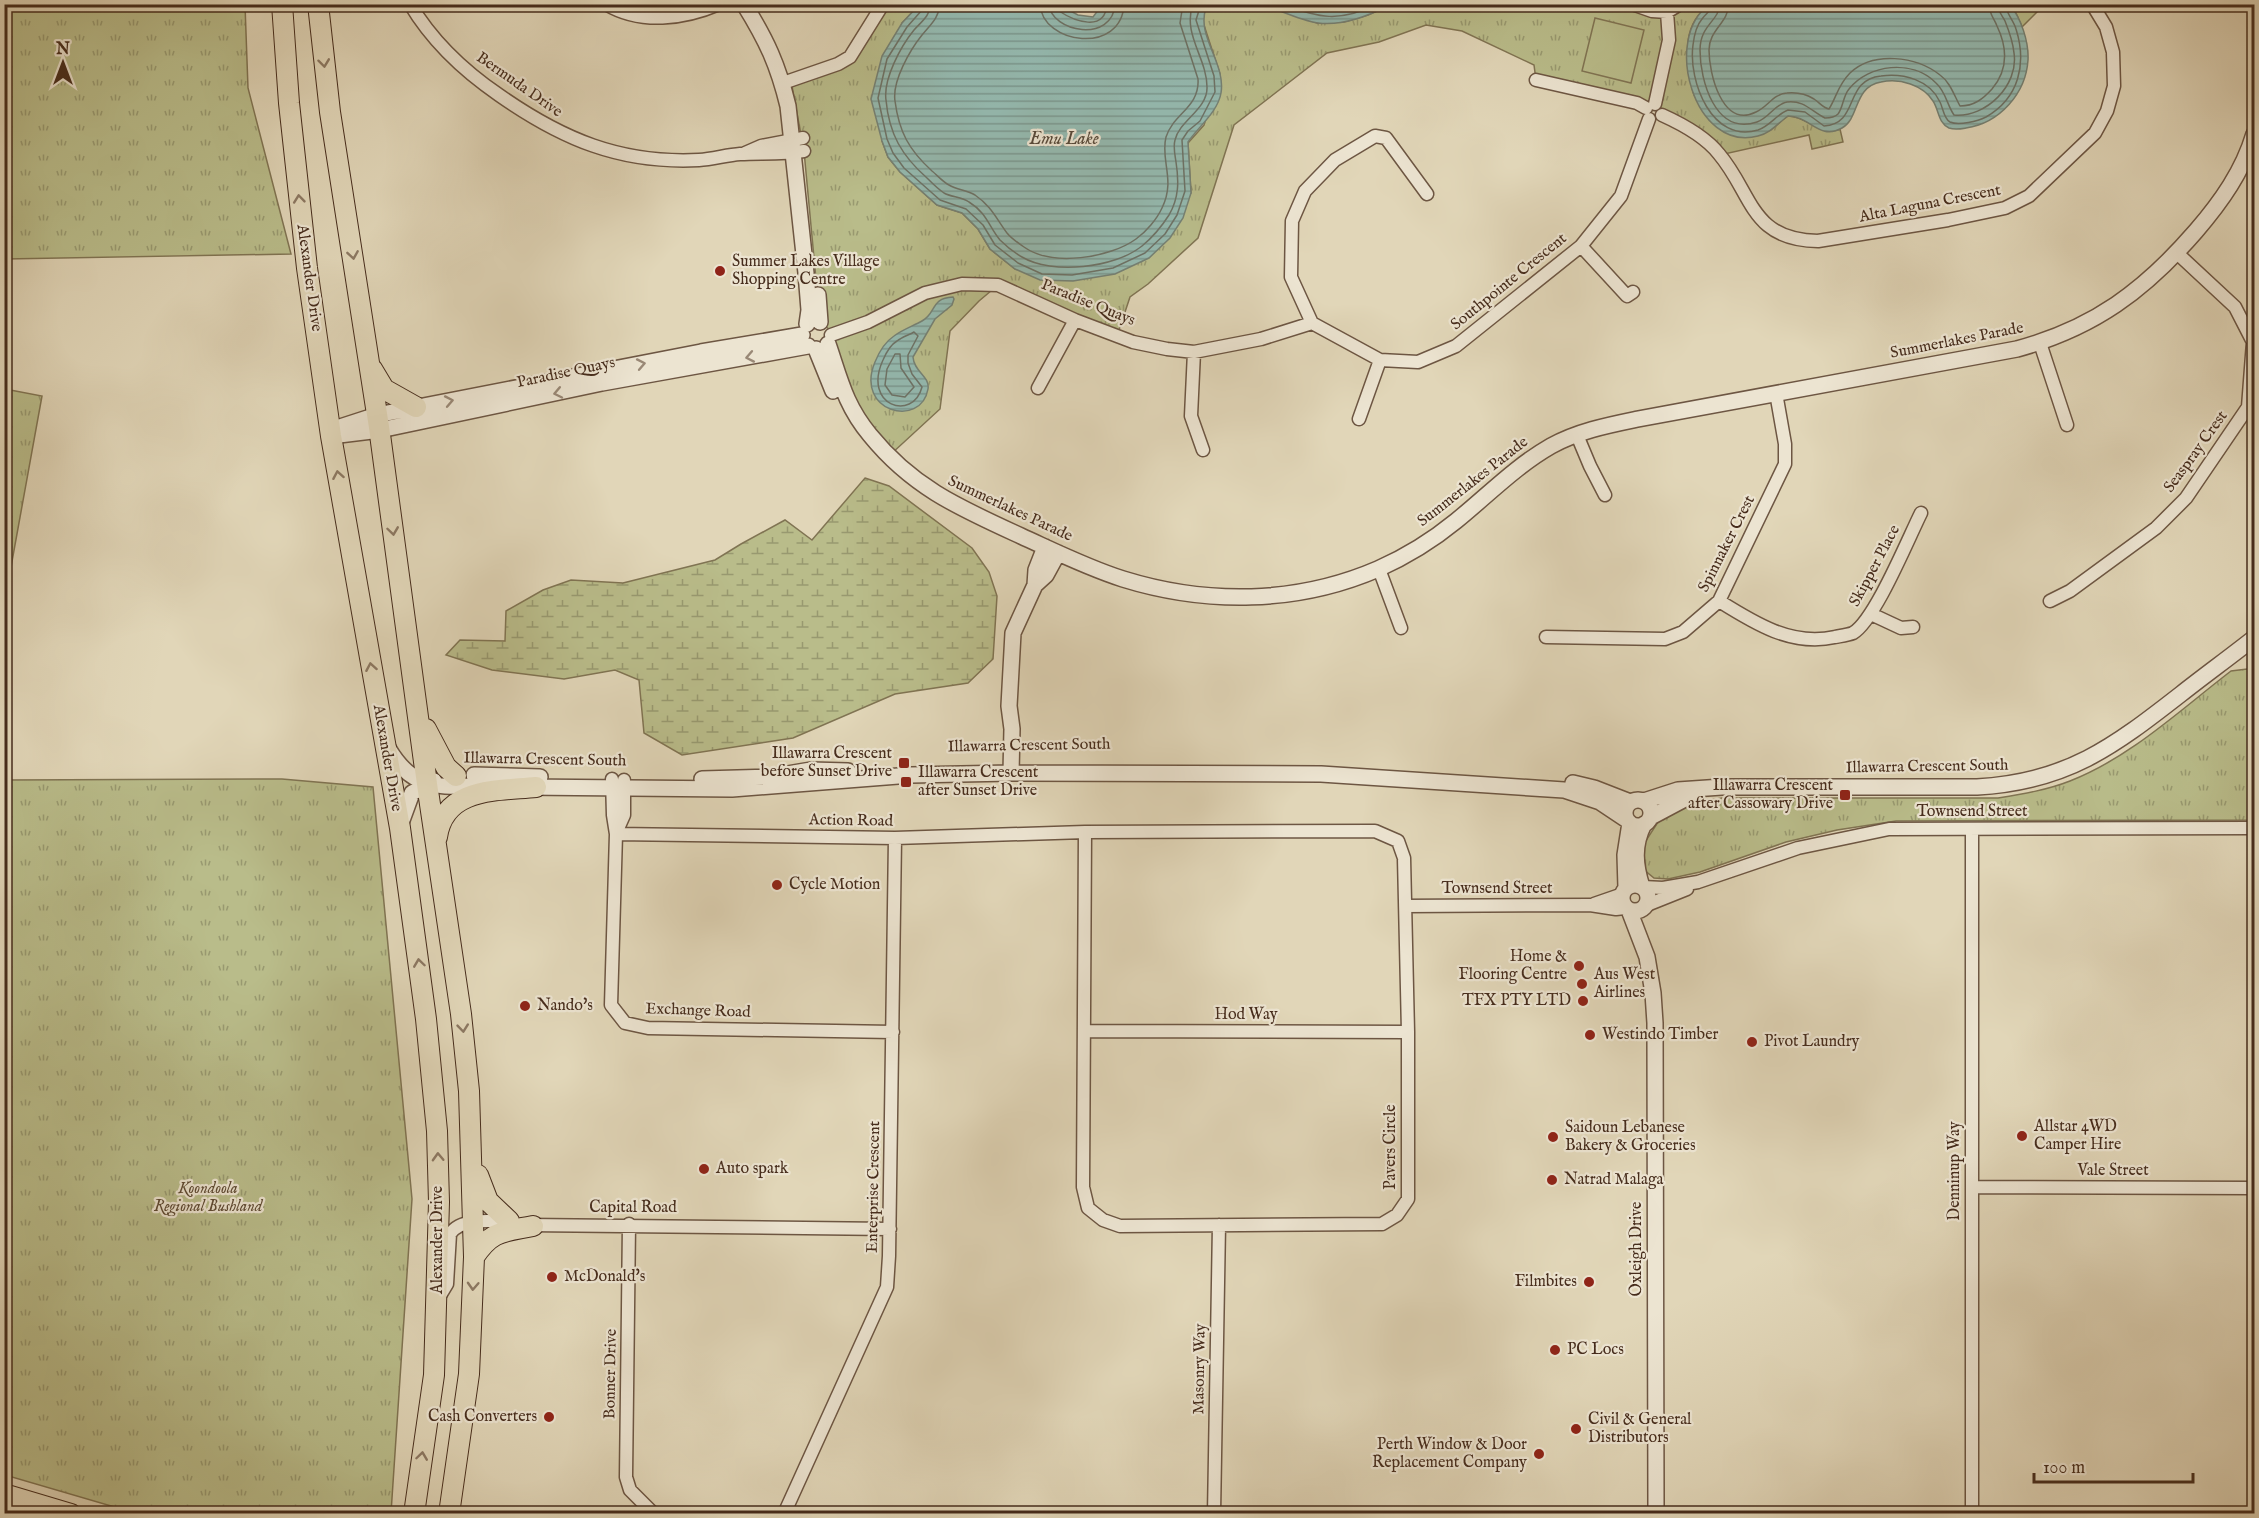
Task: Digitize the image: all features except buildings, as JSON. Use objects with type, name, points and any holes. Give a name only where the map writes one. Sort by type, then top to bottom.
[{"type":"main road","name":"Alexander Drive","points":[[282,4],[289,103],[307,268],[331,433],[400,828],[426,1019],[437,1131],[438,1301],[434,1375],[414,1514]]},
{"type":"main road","points":[[318,4],[330,112],[378,422],[461,1014],[472,1152],[474,1257],[469,1374],[449,1514]]},
{"type":"main road","points":[[369,364],[384,389],[416,407]]},
{"type":"main road","points":[[416,701],[429,736],[446,767],[456,776]]},
{"type":"main road","points":[[436,846],[441,819],[456,802],[475,795],[536,787]]},
{"type":"main road","points":[[472,1152],[484,1194],[495,1209],[509,1221]]},
{"type":"main road","points":[[474,1257],[484,1242],[492,1236],[533,1226]]},
{"type":"main road","points":[[453,1490],[454,1514]]},
{"type":"main road","points":[[4,1494],[71,1514]]},
{"type":"street","name":"Bermuda Drive","points":[[410,4],[449,54],[498,94],[560,134],[596,147],[637,157],[701,160],[741,154],[764,155],[799,145]]},
{"type":"street","points":[[606,4],[635,15],[656,18],[692,14],[719,4]]},
{"type":"street","name":"Summerlakes Parade","points":[[744,4],[766,40],[787,82]]},
{"type":"street","name":"Summerlakes Parade","points":[[756,4],[775,39],[787,82],[799,145],[817,335],[846,399],[870,435],[896,463],[919,483],[951,504],[1050,554],[1130,591],[1173,601],[1219,606],[1253,606],[1288,602],[1337,592],[1436,547],[1539,463],[1579,439],[1777,398],[1986,364],[2086,334],[2133,306],[2162,281],[2234,182],[2254,136]]},
{"type":"street","points":[[1632,4],[1652,11],[1667,12],[1680,4]]},
{"type":"street","name":"Alta Laguna Crescent","points":[[1536,80],[1636,103],[1704,139],[1720,154],[1756,214],[1776,231],[1797,241],[1818,242],[2005,208],[2029,196],[2095,133],[2107,111],[2114,86],[2113,52],[2106,27],[2092,4]]},
{"type":"street","points":[[787,82],[838,64],[850,57],[878,6]]},
{"type":"street","name":"Southpointe Crescent","points":[[1312,323],[1380,360],[1418,362],[1456,346],[1581,246],[1621,196],[1653,112],[1669,40],[1667,12]]},
{"type":"street","points":[[1312,323],[1291,277],[1292,221],[1305,191],[1335,160],[1375,136],[1386,138],[1427,194]]},
{"type":"street","name":"Summerlakes Parade","points":[[2180,256],[2237,194],[2254,159]]},
{"type":"street","points":[[1581,246],[1627,296],[1633,292]]},
{"type":"street","name":"Seaspray Crest","points":[[2050,601],[2070,591],[2156,528],[2186,498],[2248,407],[2254,341],[2235,307],[2180,256]]},
{"type":"street","name":"Paradise Quays","points":[[331,433],[378,422],[602,383],[856,326],[926,293],[962,284],[998,285],[1075,320],[1133,342],[1167,350],[1194,352],[1261,339],[1312,323]]},
{"type":"street","points":[[1038,388],[1075,320]]},
{"type":"street","points":[[2041,347],[2067,424]]},
{"type":"street","points":[[1194,352],[1191,416],[1203,450]]},
{"type":"street","name":"Paradise Quays","points":[[378,422],[416,407],[702,359]]},
{"type":"street","points":[[1359,419],[1380,360]]},
{"type":"street","name":"Spinnaker Crest","points":[[1546,637],[1665,639],[1683,632],[1719,601],[1785,464],[1785,444],[1777,398]]},
{"type":"street","points":[[1579,439],[1605,495]]},
{"type":"street","name":"Skipper Place","points":[[1719,601],[1758,625],[1792,638],[1827,639],[1853,633],[1871,614],[1921,513]]},
{"type":"street","points":[[1006,768],[1012,729],[1009,706],[1013,633],[1035,585],[1046,574],[1050,554]]},
{"type":"street","points":[[1381,572],[1401,628]]},
{"type":"street","points":[[1871,614],[1902,628],[1913,627]]},
{"type":"street","name":"Illawarra Crescent South","points":[[1006,768],[1282,763],[1549,780],[1594,788],[1637,801],[1678,790],[1740,786],[1977,787],[2009,785],[2037,778],[2095,756],[2251,647]]},
{"type":"street","points":[[385,743],[407,774],[427,784]]},
{"type":"street","name":"Illawarra Crescent South","points":[[427,784],[536,787],[618,784],[770,777],[811,770],[831,771],[907,766],[1321,774],[1564,790],[1600,802],[1638,821],[1700,790]]},
{"type":"street","name":"Illawarra Crescent South","points":[[400,828],[409,796],[445,776],[618,784]]},
{"type":"street","name":"Exchange Road","points":[[618,784],[624,815],[616,834],[611,1005],[625,1023],[648,1028],[893,1032]]},
{"type":"street","points":[[1638,821],[1625,812],[1637,801],[1649,806],[1638,821],[1625,855],[1625,890],[1622,899],[1627,909],[1637,912],[1646,906],[1649,897],[1642,887],[1636,870],[1638,821]]},
{"type":"street","name":"Townsend Street","points":[[1642,887],[1663,888],[1698,882],[1798,848],[1889,830],[2254,828]]},
{"type":"street","name":"Denninup Way","points":[[1972,829],[1972,1514]]},
{"type":"street","name":"Pavers Circle","points":[[1375,831],[1398,841],[1404,858],[1406,906],[1408,1199],[1397,1215],[1382,1224],[1120,1226],[1103,1220],[1088,1208],[1083,1187],[1085,832],[1375,831]]},
{"type":"street","name":"Action Road","points":[[616,834],[895,838],[1085,832]]},
{"type":"street","name":"Enterprise Crescent","points":[[784,1514],[887,1287],[890,1229],[895,838]]},
{"type":"street","name":"Townsend Street","points":[[1646,906],[1663,897],[1683,892],[1698,882]]},
{"type":"street","points":[[1625,890],[1634,885],[1642,887]]},
{"type":"street","name":"Townsend Street","points":[[1590,905],[1620,895],[1625,890]]},
{"type":"street","name":"Townsend Street","points":[[1406,906],[1590,905],[1627,909]]},
{"type":"street","name":"Oxleigh Drive","points":[[1646,906],[1645,949],[1653,993],[1656,1070],[1656,1514]]},
{"type":"street","name":"Oxleigh Drive","points":[[1627,909],[1645,949]]},
{"type":"street","name":"Hod Way","points":[[1084,1030],[1408,1032]]},
{"type":"street","name":"Vale Street","points":[[1972,1187],[2254,1188]]},
{"type":"street","name":"Capital Road","points":[[438,1301],[447,1284],[450,1234],[460,1224],[509,1221],[533,1226],[629,1224],[890,1229]]},
{"type":"street","name":"Bonner Drive","points":[[629,1224],[626,1477],[630,1490],[654,1514]]},
{"type":"street","name":"Masonry Way","points":[[1214,1514],[1219,1225]]},
{"type":"green space","points":[[5,4],[245,5],[248,88],[291,254],[5,259]]},
{"type":"green space","points":[[1632,4],[1652,11],[1680,5],[1709,5],[1695,20],[1688,39],[1687,49],[1693,92],[1707,109],[1743,137],[1764,133],[1788,116],[1826,130],[1840,129],[1843,142],[1812,149],[1809,135],[1720,155],[1662,111],[1658,105],[1536,80],[1534,65],[1462,31],[1426,25],[1379,42],[1327,53],[1234,125],[1198,238],[1148,284],[1130,297],[1117,336],[998,285],[950,331],[940,409],[890,455],[862,420],[830,330],[820,322],[804,151],[791,81],[838,64],[883,5],[919,5],[902,23],[882,141],[888,157],[900,172],[937,205],[962,213],[978,229],[990,249],[1015,269],[1191,193],[1188,143],[1204,125],[1220,74],[1202,19],[1206,8],[1212,5],[1264,5],[1317,23],[1344,22],[1390,5]]},
{"type":"green space","points":[[2010,5],[2044,5],[2022,27]]},
{"type":"green space","points":[[1595,18],[1644,30],[1631,83],[1582,71]]},
{"type":"green space","points":[[4,389],[42,396],[5,600]]},
{"type":"green space","points":[[865,478],[889,486],[972,548],[989,572],[997,596],[993,659],[968,683],[895,694],[793,738],[682,755],[644,733],[639,680],[615,670],[564,679],[492,670],[446,655],[460,640],[505,641],[506,611],[543,590],[571,580],[623,583],[715,560],[785,520],[812,540]]},
{"type":"green space","points":[[2247,669],[2254,677],[2254,820],[1896,821],[1837,830],[1786,842],[1700,872],[1668,879],[1654,878],[1643,869],[1641,855],[1645,842],[1658,822],[1682,805],[1722,798],[1998,798],[2061,784],[2092,771],[2134,746],[2231,671]]},
{"type":"green space","name":"Koondoola Regional Bushland","points":[[282,779],[373,787],[412,1199],[391,1513],[135,1513],[5,1475],[5,780]]},
{"type":"water","name":"Emu Lake","points":[[919,5],[1059,5],[1078,15],[1093,17],[1102,5],[1212,5],[1206,8],[1205,29],[1219,71],[1221,93],[1212,113],[1188,142],[1191,193],[1183,218],[1170,238],[1149,258],[1115,274],[1073,281],[1040,280],[1015,269],[990,249],[978,229],[962,213],[937,205],[900,172],[888,157],[871,99],[882,56],[902,23]]},
{"type":"water","points":[[1264,5],[1390,5],[1355,19],[1327,24],[1305,20]]},
{"type":"water","points":[[1709,5],[2010,5],[2021,23],[2026,38],[2028,60],[2026,72],[2016,95],[2000,113],[1990,120],[1966,128],[1953,129],[1945,126],[1929,95],[1917,87],[1903,82],[1888,81],[1872,85],[1866,90],[1848,123],[1834,131],[1827,132],[1796,117],[1788,116],[1763,135],[1736,137],[1717,127],[1702,111],[1692,89],[1687,65],[1688,42],[1695,21]]},
{"type":"water","points":[[953,297],[952,305],[935,319],[913,357],[928,385],[923,401],[914,409],[903,411],[891,409],[881,403],[873,393],[871,379],[878,355],[888,341],[897,334],[927,318],[937,303]]},
{"type":"place","name":"Summer Lakes Village Shopping Centre","points":[[720,271]]},
{"type":"place","name":"Illawarra Crescent before Sunset Drive","points":[[904,763]]},
{"type":"place","name":"Illawarra Crescent after Sunset Drive","points":[[906,782]]},
{"type":"place","name":"Illawarra Crescent after Cassowary Drive","points":[[1845,795]]},
{"type":"place","name":"Cycle Motion","points":[[777,885]]},
{"type":"place","name":"Home & Flooring Centre","points":[[1579,966]]},
{"type":"place","name":"Aus West Airlines","points":[[1582,984]]},
{"type":"place","name":"TFX PTY LTD","points":[[1583,1001]]},
{"type":"place","name":"Nando's","points":[[525,1006]]},
{"type":"place","name":"Westindo Timber","points":[[1590,1035]]},
{"type":"place","name":"Pivot Laundry","points":[[1752,1042]]},
{"type":"place","name":"Allstar 4WD Camper Hire","points":[[2022,1136]]},
{"type":"place","name":"Saidoun Lebanese Bakery & Groceries","points":[[1553,1137]]},
{"type":"place","name":"Auto spark","points":[[704,1169]]},
{"type":"place","name":"Natrad Malaga","points":[[1552,1180]]},
{"type":"place","name":"McDonald's","points":[[552,1277]]},
{"type":"place","name":"Filmbites","points":[[1589,1282]]},
{"type":"place","name":"PC Locs","points":[[1555,1350]]},
{"type":"place","name":"Cash Converters","points":[[549,1417]]},
{"type":"place","name":"Civil & General Distributors","points":[[1576,1429]]},
{"type":"place","name":"Perth Window & Door Replacement Company","points":[[1539,1454]]}]
